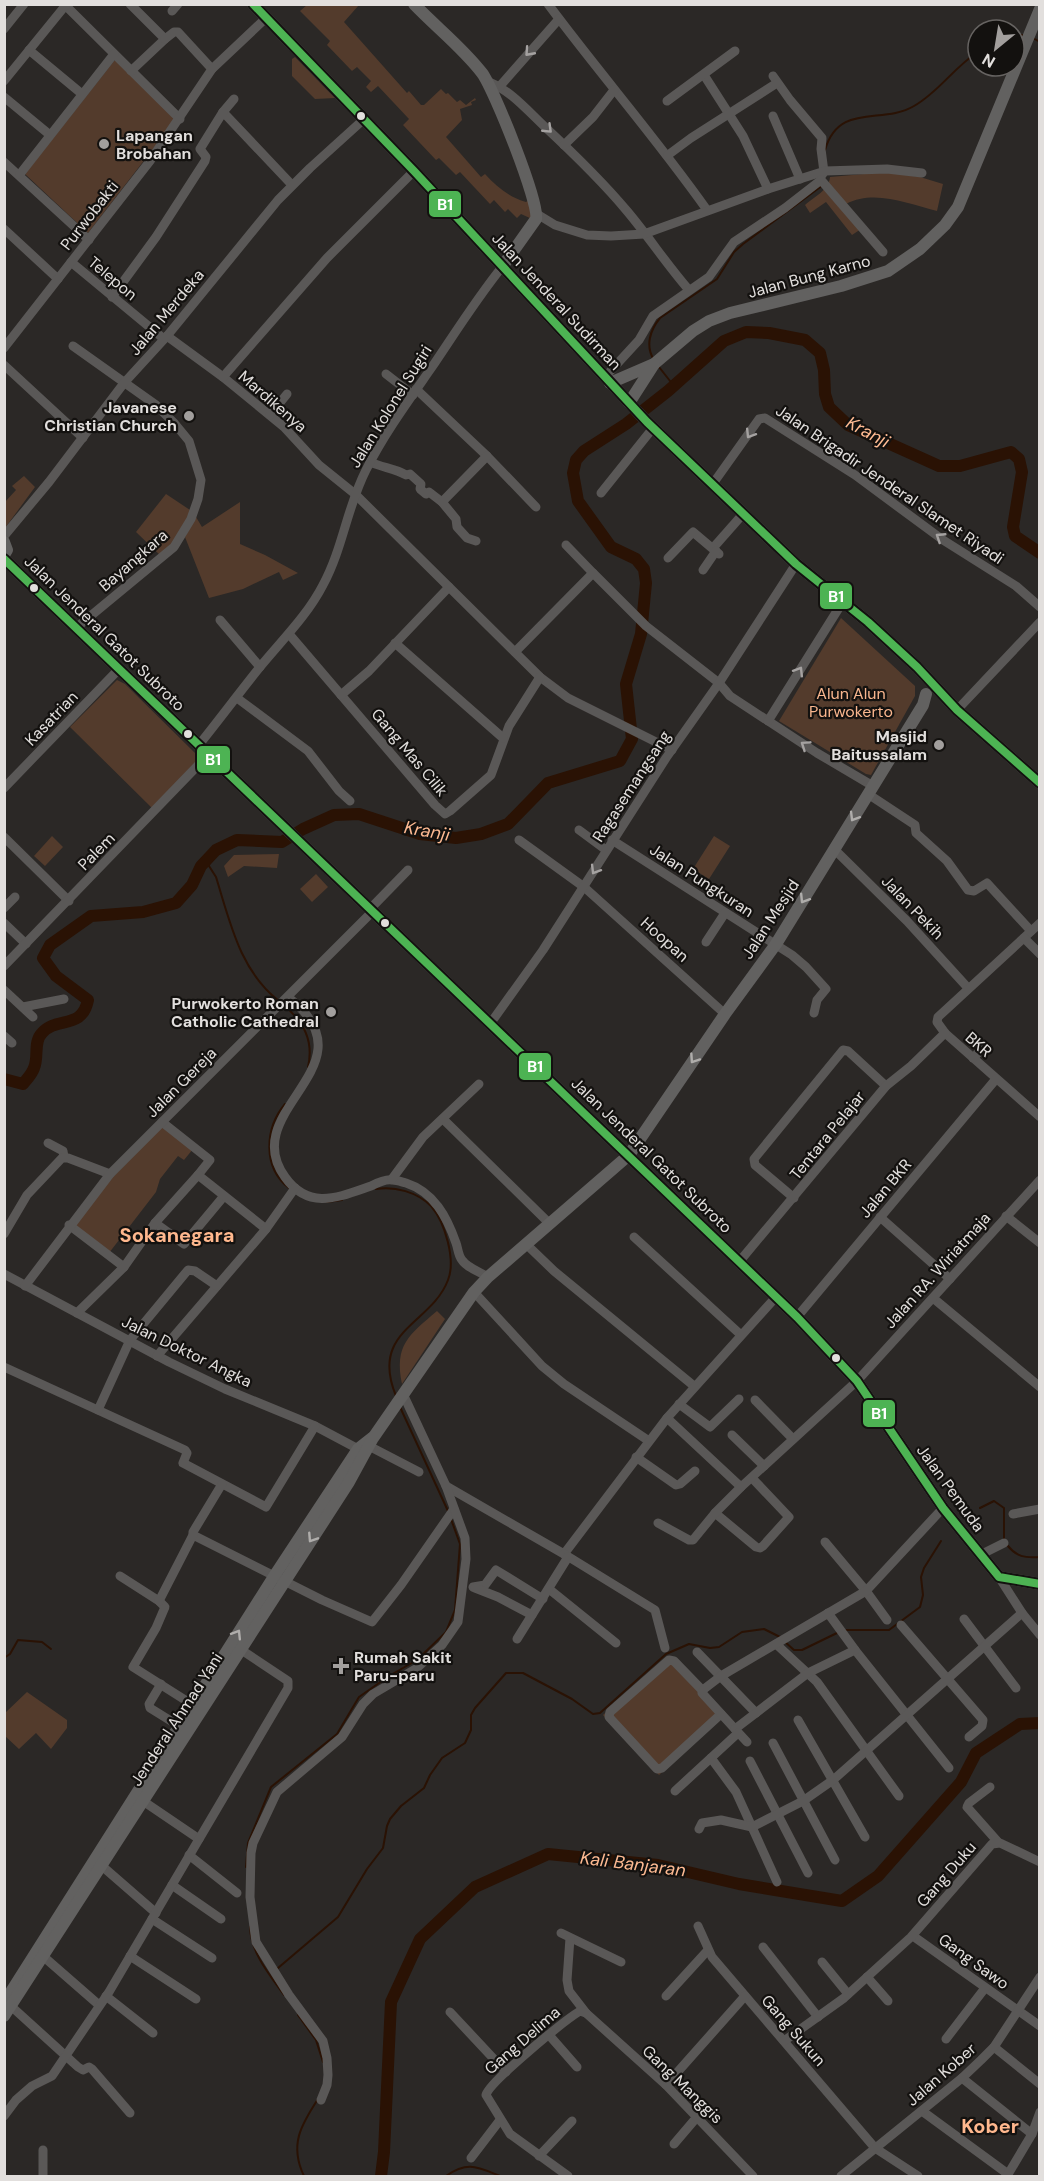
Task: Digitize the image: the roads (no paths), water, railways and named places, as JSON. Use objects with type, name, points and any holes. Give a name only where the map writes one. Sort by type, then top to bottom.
[{"type":"main road","name":"Jalan Jenderal Sudirman","points":[[253,4],[414,171],[650,425],[796,564],[862,617],[917,667],[952,706]]},
{"type":"main road","points":[[414,4],[471,60],[487,81],[513,142],[537,214],[536,219],[502,267]]},
{"type":"main road","name":"Jalan Bung Karno","points":[[656,362],[693,331],[709,321],[730,313],[864,280],[888,271],[920,249],[945,225],[958,207],[1040,9]]},
{"type":"main road","points":[[607,380],[656,362]]},
{"type":"main road","points":[[631,405],[656,362]]},
{"type":"main road","points":[[4,542],[7,550],[4,557]]},
{"type":"main road","name":"Jalan Jenderal Gatot Subroto","points":[[4,557],[198,746],[797,1317],[857,1381]]},
{"type":"main road","name":"Jalan Jenderal Sudirman","points":[[845,605],[851,615],[913,672],[925,700]]},
{"type":"main road","points":[[925,700],[941,697],[1040,783]]},
{"type":"main road","name":"Jalan Mesjid","points":[[488,1277],[629,1155],[725,1014],[776,944],[925,700]]},
{"type":"main road","name":"Jenderal Ahmad Yani","points":[[6,2006],[279,1578],[366,1446],[474,1292],[488,1277]]},
{"type":"main road","name":"Jalan Pemuda","points":[[857,1381],[943,1508],[999,1577]]},
{"type":"main road","points":[[999,1577],[1040,1584]]},
{"type":"main road","name":"Jenderal Ahmad Yani","points":[[6,2006],[44,1957],[143,1801],[176,1740],[179,1726],[226,1663],[240,1649],[279,1578]]},
{"type":"street","points":[[4,29],[24,4]]},
{"type":"street","points":[[130,4],[165,39]]},
{"type":"street","points":[[548,4],[614,90],[668,155],[706,210]]},
{"type":"street","points":[[4,81],[64,5],[180,119]]},
{"type":"street","name":"Purwobakti","points":[[4,348],[150,161],[212,69],[266,18]]},
{"type":"street","points":[[500,86],[559,19]]},
{"type":"street","points":[[131,71],[174,32],[178,32],[212,69]]},
{"type":"street","points":[[29,50],[82,94]]},
{"type":"street","points":[[667,101],[735,51]]},
{"type":"street","points":[[20,174],[114,54]]},
{"type":"street","points":[[704,75],[743,136],[768,189]]},
{"type":"street","points":[[668,155],[775,79],[820,134],[823,141],[821,149],[825,177],[883,252]]},
{"type":"street","points":[[487,81],[500,86],[564,145],[628,212],[666,265],[689,290]]},
{"type":"street","points":[[564,145],[593,117],[614,90]]},
{"type":"street","points":[[4,97],[50,135]]},
{"type":"street","points":[[112,297],[156,237],[205,161],[206,157],[200,149],[223,111],[234,99]]},
{"type":"street","points":[[223,111],[292,185]]},
{"type":"street","points":[[773,116],[800,180]]},
{"type":"street","name":"Jalan Merdeka","points":[[4,536],[124,383],[165,338],[292,185],[363,120]]},
{"type":"street","points":[[4,162],[20,174],[89,240]]},
{"type":"street","points":[[537,214],[555,225],[587,235],[644,234],[706,210],[800,180],[887,169],[922,173]]},
{"type":"street","points":[[223,377],[327,258],[414,171]]},
{"type":"street","points":[[607,380],[639,340],[653,316],[709,277],[734,242],[785,208],[825,177]]},
{"type":"street","points":[[4,230],[58,279]]},
{"type":"street","name":"Telepon","points":[[71,262],[165,338]]},
{"type":"street","name":"Jalan Kolonel Sugiri","points":[[198,746],[304,615],[322,587],[345,531],[355,495],[370,462],[488,284],[502,267]]},
{"type":"street","name":"Mardikenya","points":[[165,338],[223,377],[270,415],[319,465],[355,495]]},
{"type":"street","name":"Bayangkara","points":[[73,346],[156,405],[176,424],[189,441],[201,480],[198,499],[191,519],[174,547],[76,628]]},
{"type":"street","points":[[4,365],[83,438]]},
{"type":"street","points":[[386,374],[415,392],[487,456],[536,507]]},
{"type":"street","points":[[270,415],[287,394]]},
{"type":"street","name":"Jalan Brigadir Jenderal Slamet Riyadi","points":[[712,485],[759,419],[765,418],[855,475],[943,540],[1017,586],[1040,607]]},
{"type":"street","points":[[601,493],[650,425]]},
{"type":"street","points":[[442,502],[487,456]]},
{"type":"street","points":[[370,462],[394,468],[406,475],[410,474],[421,484],[420,489],[426,494],[429,492],[442,502],[456,519],[457,527],[467,538],[476,541]]},
{"type":"street","points":[[355,495],[540,677],[568,698],[672,750]]},
{"type":"street","points":[[703,570],[743,514]]},
{"type":"street","points":[[668,558],[693,532],[716,551]]},
{"type":"street","points":[[566,545],[635,616],[719,683],[730,696],[871,790],[915,825],[916,833],[947,861],[968,890],[974,891],[987,882],[1040,954]]},
{"type":"street","name":"Ragasemangsang","points":[[490,1024],[584,887],[612,840],[719,683],[796,564]]},
{"type":"street","points":[[515,652],[593,573]]},
{"type":"street","points":[[341,695],[369,671],[446,584]]},
{"type":"street","points":[[768,721],[845,605]]},
{"type":"street","points":[[220,620],[260,668]]},
{"type":"street","points":[[952,706],[1040,622]]},
{"type":"street","name":"Gang Mas Cilik","points":[[289,634],[443,813],[450,811],[491,775],[503,738],[540,677]]},
{"type":"street","points":[[395,643],[503,738]]},
{"type":"street","name":"Kasatrian","points":[[4,788],[118,669]]},
{"type":"street","points":[[712,692],[730,696]]},
{"type":"street","points":[[237,698],[308,751],[334,786],[350,801]]},
{"type":"street","name":"Palem","points":[[4,966],[208,755]]},
{"type":"street","points":[[579,830],[606,850]]},
{"type":"street","points":[[4,837],[69,901]]},
{"type":"street","name":"Hoopan","points":[[519,840],[584,887],[725,1014]]},
{"type":"street","name":"Jalan Pungkuran","points":[[612,840],[776,944],[806,967],[825,988],[817,1000],[814,1013]]},
{"type":"street","name":"Jalan Pekih","points":[[834,849],[906,921],[968,988]]},
{"type":"street","name":"Jalan Gereja","points":[[25,1286],[69,1225],[110,1174],[287,998],[408,870]]},
{"type":"street","points":[[4,908],[15,897]]},
{"type":"street","points":[[706,942],[724,913]]},
{"type":"street","points":[[4,923],[26,944]]},
{"type":"street","points":[[968,988],[1040,923]]},
{"type":"street","name":"BKR","points":[[968,988],[938,1017],[938,1026],[1040,1117]]},
{"type":"street","points":[[4,990],[33,1017]]},
{"type":"street","points":[[287,998],[308,1017],[315,1031],[317,1053],[310,1076],[284,1114],[275,1133],[277,1162],[294,1191],[332,1198],[392,1179],[415,1186],[436,1202],[451,1228],[462,1261],[488,1277]]},
{"type":"street","points":[[23,1007],[64,999]]},
{"type":"street","name":"Tentara Pelajar","points":[[739,1262],[886,1086],[911,1066],[945,1033]]},
{"type":"street","points":[[4,1036],[12,1043]]},
{"type":"street","points":[[973,1059],[985,1046]]},
{"type":"street","points":[[794,1198],[754,1162],[843,1050],[848,1051],[886,1086]]},
{"type":"street","name":"Jalan BKR","points":[[797,1317],[996,1079]]},
{"type":"street","points":[[392,1179],[423,1137],[479,1084]]},
{"type":"street","points":[[443,1119],[550,1224]]},
{"type":"street","points":[[77,1313],[124,1267],[155,1223],[210,1160],[162,1122]]},
{"type":"street","points":[[48,1143],[63,1151],[64,1157]]},
{"type":"street","points":[[64,1157],[110,1174]]},
{"type":"street","points":[[4,1234],[27,1195],[64,1157]]},
{"type":"street","points":[[198,1175],[266,1229]]},
{"type":"street","name":"Jalan RA. Wiriatmaja","points":[[658,1523],[691,1540],[741,1487],[857,1381],[1040,1180]]},
{"type":"street","points":[[157,1356],[266,1229],[294,1191]]},
{"type":"street","points":[[155,1223],[183,1244],[224,1196]]},
{"type":"street","points":[[1006,1216],[1040,1243]]},
{"type":"street","points":[[880,1217],[950,1279]]},
{"type":"street","points":[[69,1225],[124,1267]]},
{"type":"street","points":[[634,1237],[741,1335]]},
{"type":"street","points":[[526,1245],[554,1271],[694,1386]]},
{"type":"street","points":[[98,1410],[130,1340],[188,1270],[195,1270],[217,1286]]},
{"type":"street","name":"Jalan Doktor Angka","points":[[4,1274],[220,1387],[366,1446],[419,1472]]},
{"type":"street","points":[[474,1292],[542,1366],[564,1384],[649,1441]]},
{"type":"street","points":[[517,1639],[549,1589],[566,1555],[636,1457],[694,1386],[776,1297]]},
{"type":"street","points":[[933,1298],[1040,1387]]},
{"type":"street","points":[[4,1367],[185,1450],[187,1453],[183,1463],[267,1507],[315,1426]]},
{"type":"street","points":[[321,2100],[328,2075],[323,2041],[256,1942],[249,1872],[253,1843],[273,1798],[291,1779],[342,1737],[363,1704],[373,1694],[417,1668],[442,1645],[458,1623],[468,1586],[466,1550],[461,1525],[450,1514],[446,1486],[402,1395]]},
{"type":"street","points":[[679,1404],[710,1427],[738,1399]]},
{"type":"street","points":[[755,1400],[793,1439]]},
{"type":"street","points":[[667,1418],[741,1487]]},
{"type":"street","points":[[732,1435],[764,1466]]},
{"type":"street","points":[[636,1457],[676,1485],[695,1471]]},
{"type":"street","points":[[715,1513],[756,1546],[760,1548],[763,1546],[789,1517],[752,1478]]},
{"type":"street","points":[[159,1601],[194,1535],[193,1532],[222,1484]]},
{"type":"street","points":[[446,1486],[566,1555],[655,1610],[665,1648]]},
{"type":"street","points":[[703,1691],[721,1676],[866,1591],[943,1508]]},
{"type":"street","points":[[1013,1514],[1040,1509]]},
{"type":"street","points":[[194,1535],[321,1600],[372,1622],[401,1585],[450,1514]]},
{"type":"street","points":[[825,1542],[887,1620]]},
{"type":"street","points":[[980,1555],[1004,1543]]},
{"type":"street","points":[[468,1586],[485,1585],[496,1570],[543,1599]]},
{"type":"street","points":[[120,1576],[165,1607],[156,1628],[133,1667],[193,1705]]},
{"type":"street","points":[[999,1577],[1022,1613],[1040,1635]]},
{"type":"street","points":[[468,1586],[504,1600],[532,1615]]},
{"type":"street","points":[[549,1589],[616,1643]]},
{"type":"street","points":[[828,1613],[949,1768]]},
{"type":"street","points":[[699,1829],[702,1823],[711,1820],[752,1827],[803,1801],[833,1780],[1022,1613]]},
{"type":"street","points":[[964,1619],[1016,1688]]},
{"type":"street","points":[[901,1625],[983,1720],[982,1726],[969,1737]]},
{"type":"street","points":[[779,1642],[837,1708],[899,1796]]},
{"type":"street","points":[[4,2116],[16,2100],[33,2086],[52,2076],[67,2056],[154,1916],[290,1684],[240,1649]]},
{"type":"street","points":[[675,1791],[756,1713],[808,1673],[855,1650]]},
{"type":"street","points":[[697,1652],[756,1713]]},
{"type":"street","points":[[721,1714],[662,1768],[657,1769],[609,1717],[610,1712],[669,1660],[674,1661],[703,1691],[702,1693],[747,1742]]},
{"type":"street","points":[[161,1683],[149,1704],[150,1708],[179,1726]]},
{"type":"street","points":[[798,1720],[865,1837]]},
{"type":"street","points":[[773,1743],[835,1860]]},
{"type":"street","points":[[711,1758],[736,1792],[777,1881]]},
{"type":"street","points":[[750,1761],[808,1873]]},
{"type":"street","points":[[990,1787],[967,1807],[998,1842]]},
{"type":"street","points":[[143,1801],[199,1839]]},
{"type":"street","name":"Gang Duku","points":[[784,2041],[848,1994],[913,1935],[987,1850],[998,1842],[1040,1862]]},
{"type":"street","points":[[189,1855],[237,1893]]},
{"type":"street","points":[[102,1866],[154,1916],[212,1958]]},
{"type":"street","points":[[172,1885],[221,1919]]},
{"type":"street","name":"Gang Sukun","points":[[698,1926],[708,1950],[875,2148],[918,2176]]},
{"type":"street","name":"Gang Sawo","points":[[913,1935],[1017,2012],[1040,2026]]},
{"type":"street","name":"Gang Manggis","points":[[621,1962],[566,1936],[568,1991],[587,2014],[666,2085],[753,2176]]},
{"type":"street","points":[[763,1947],[818,2017]]},
{"type":"street","points":[[666,1996],[708,1950]]},
{"type":"street","points":[[130,1956],[196,1999]]},
{"type":"street","points":[[44,1957],[99,2006]]},
{"type":"street","points":[[822,1962],[848,1994]]},
{"type":"street","points":[[867,1977],[888,2001]]},
{"type":"street","name":"Jalan Kober","points":[[841,2176],[962,2078],[994,2047],[1040,1977]]},
{"type":"street","points":[[946,2039],[985,1988]]},
{"type":"street","points":[[106,1996],[153,2033]]},
{"type":"street","points":[[666,2085],[745,1996]]},
{"type":"street","points":[[6,2006],[81,2070],[89,2067],[92,2069],[130,2113]]},
{"type":"street","points":[[450,2012],[506,2072]]},
{"type":"street","name":"Gang Delima","points":[[568,2176],[510,2134],[487,2099],[486,2092],[549,2035],[578,2013],[587,2014]]},
{"type":"street","points":[[549,2035],[577,2067]]},
{"type":"street","points":[[994,2047],[1040,2084]]},
{"type":"street","points":[[962,2078],[1032,2133]]},
{"type":"street","points":[[922,2110],[1008,2175],[1032,2133],[1040,2112]]},
{"type":"street","points":[[674,2144],[697,2117]]},
{"type":"street","points":[[471,2158],[500,2120]]},
{"type":"street","points":[[539,2156],[572,2121]]},
{"type":"street","points":[[43,2176],[44,2150]]},
{"type":"waterway","name":"Kranji","points":[[1031,37],[1040,42]]},
{"type":"waterway","name":"Kranji","points":[[825,150],[832,135],[840,126],[851,120],[889,114],[914,106],[931,94],[966,61]]},
{"type":"waterway","name":"Kranji","points":[[654,360],[649,344],[660,318],[717,279],[734,252],[743,244],[823,185]]},
{"type":"waterway","name":"Kranji","points":[[4,1079],[23,1084],[34,1068],[38,1041],[42,1033],[55,1025],[75,1019],[85,1009],[88,1000],[56,976],[43,958],[50,945],[91,916],[143,912],[176,903],[192,885],[201,866],[216,850],[237,840],[282,842],[303,829],[334,815],[359,814],[420,834],[456,838],[481,834],[508,824],[548,783],[620,761],[632,739],[626,684],[641,634],[646,583],[644,569],[636,559],[611,547],[578,501],[573,473],[576,460],[584,451],[626,424],[668,391],[724,341],[746,332],[769,333],[805,340],[820,353],[824,370],[825,394],[829,407],[848,425],[939,466],[960,466],[1011,452],[1019,459],[1022,472],[1013,527],[1015,536],[1040,553]]},
{"type":"waterway","name":"Kranji","points":[[659,367],[674,386]]},
{"type":"waterway","points":[[210,856],[209,866],[216,877],[238,945],[255,975],[279,1001]]},
{"type":"waterway","points":[[283,1005],[297,1018],[306,1032],[310,1049],[308,1067]]},
{"type":"waterway","points":[[285,1104],[273,1124],[269,1147],[274,1169],[289,1188]]},
{"type":"waterway","points":[[376,1189],[391,1188],[405,1191],[431,1206],[445,1231],[451,1262],[448,1280],[440,1295],[396,1342],[390,1356],[390,1374],[396,1396]]},
{"type":"waterway","points":[[327,1202],[342,1200]]},
{"type":"waterway","points":[[400,1407],[448,1511]]},
{"type":"waterway","points":[[980,1508],[994,1501],[1004,1508],[1004,1540]]},
{"type":"waterway","points":[[246,1867],[248,1843],[271,1787],[337,1734],[359,1697],[417,1660],[446,1632],[455,1610],[460,1544],[451,1519]]},
{"type":"waterway","points":[[845,1630],[889,1630],[920,1607],[923,1595],[921,1577],[941,1541]]},
{"type":"waterway","points":[[1007,1545],[1021,1556],[1040,1557]]},
{"type":"waterway","points":[[278,1968],[338,1917],[367,1869],[383,1848],[390,1819],[401,1806],[424,1788],[442,1758],[465,1743],[471,1730],[471,1715],[475,1708],[506,1673],[523,1673],[572,1699],[593,1714],[600,1713],[666,1654],[689,1644],[710,1648],[719,1647],[742,1632],[764,1629],[780,1637]]},
{"type":"waterway","points":[[784,1641],[794,1650],[802,1650],[839,1632]]},
{"type":"waterway","points":[[4,1658],[10,1654],[18,1640],[42,1642],[51,1649]]},
{"type":"waterway","name":"Kali Banjaran","points":[[381,2176],[391,2002],[420,1939],[475,1887],[548,1854],[658,1865],[739,1884],[842,1901],[878,1876],[961,1782],[976,1753],[1020,1724],[1040,1723]]},
{"type":"waterway","points":[[250,1927],[257,1954],[284,1995]]},
{"type":"waterway","points":[[298,2015],[316,2040],[323,2062]]},
{"type":"waterway","points":[[304,2176],[297,2155],[297,2145],[302,2127],[318,2099]]},
{"type":"waterway","points":[[446,2176],[460,2168],[467,2167],[485,2170],[500,2176]]},
{"type":"place","name":"Lapangan Brobahan","points":[[104,144]]},
{"type":"place","name":"Javanese Christian Church","points":[[189,416]]},
{"type":"place","name":"Masjid Baitussalam","points":[[939,745]]},
{"type":"place","name":"Purwokerto Roman Catholic Cathedral","points":[[331,1012]]},
{"type":"place","name":"Rumah Sakit Paru-paru","points":[[341,1666]]},
{"type":"district","name":"Sokanegara","points":[[177,1235]]},
{"type":"district","name":"Kober","points":[[990,2126]]},
{"type":"park label","name":"Alun Alun Purwokerto","points":[[851,702]]}]
